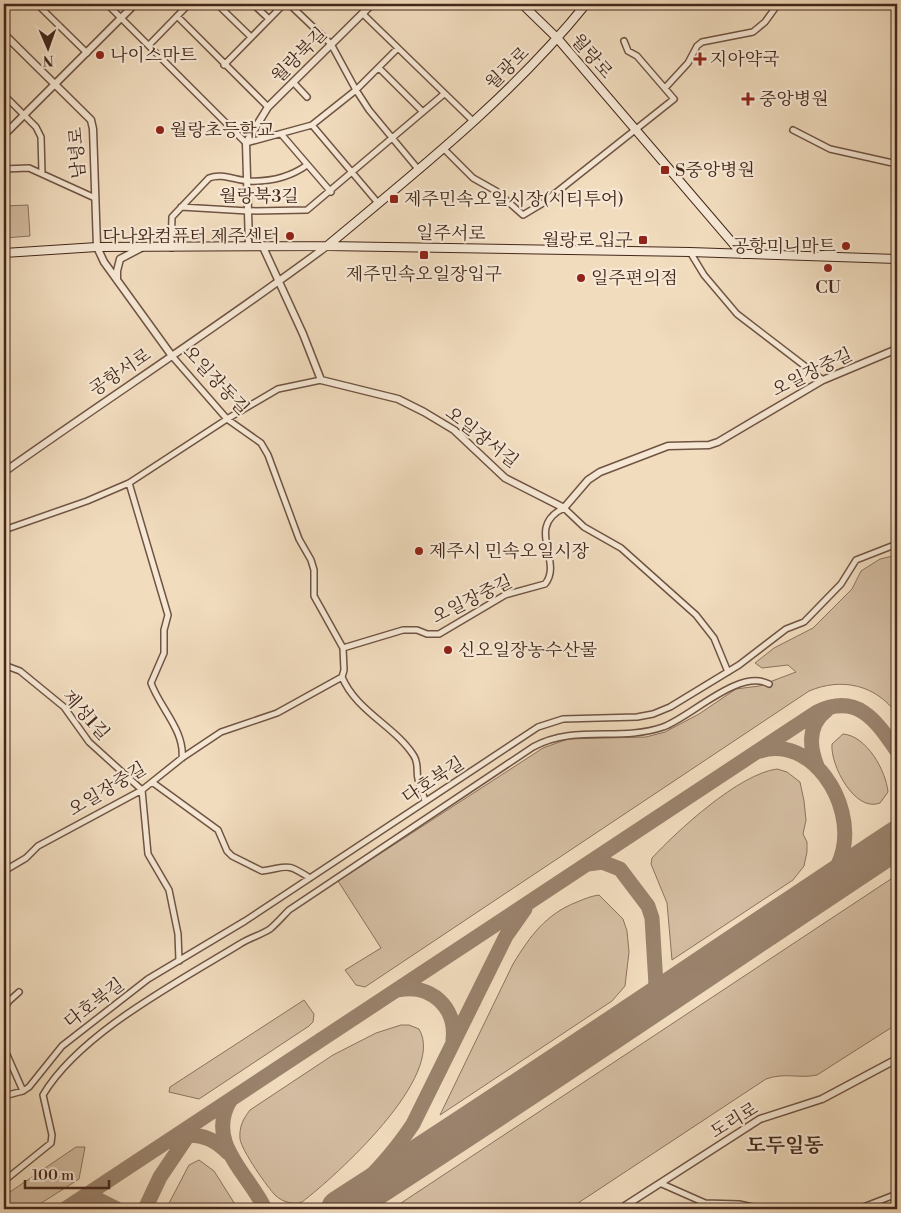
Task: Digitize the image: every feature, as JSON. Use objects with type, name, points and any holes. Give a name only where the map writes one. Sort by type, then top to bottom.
[{"type":"main road","name":"월랑로","points":[[522,4],[558,39],[742,254]]},
{"type":"main road","name":"월광로","points":[[327,246],[443,148],[520,78],[558,39],[586,4]]},
{"type":"main road","name":"일주서로","points":[[4,253],[97,247],[327,246],[690,252],[894,259]]},
{"type":"street","points":[[37,4],[87,53]]},
{"type":"street","points":[[106,4],[246,143],[249,246]]},
{"type":"street","points":[[4,135],[25,116],[134,4]]},
{"type":"street","points":[[149,45],[189,4]]},
{"type":"street","points":[[217,4],[251,37]]},
{"type":"street","points":[[253,4],[269,19]]},
{"type":"street","points":[[224,65],[284,4]]},
{"type":"street","points":[[289,4],[331,44],[356,90],[418,169]]},
{"type":"street","name":"월랑북길","points":[[246,143],[268,108],[372,4]]},
{"type":"street","points":[[443,148],[473,178],[502,194],[523,214],[543,203],[674,99],[665,88],[688,63],[697,46],[702,42],[752,32],[765,22],[778,4]]},
{"type":"street","points":[[362,14],[473,121]]},
{"type":"street","name":"월랑북길","points":[[177,16],[268,108]]},
{"type":"street","name":"남녕로","points":[[4,34],[88,116],[92,124],[97,247]]},
{"type":"street","name":"월랑로","points":[[624,41],[628,51],[637,56],[665,88]]},
{"type":"street","points":[[246,143],[282,135],[312,125],[356,90],[398,48]]},
{"type":"street","points":[[379,68],[423,112]]},
{"type":"street","points":[[293,82],[307,97]]},
{"type":"street","name":"월랑북3길","points":[[181,207],[248,211],[307,210],[444,94]]},
{"type":"street","points":[[4,95],[36,127],[41,137],[42,173]]},
{"type":"street","points":[[312,125],[378,203]]},
{"type":"street","points":[[793,130],[830,149],[897,164]]},
{"type":"street","name":"월랑북3길","points":[[282,135],[330,192]]},
{"type":"street","points":[[171,248],[172,217],[209,178],[215,176],[247,181],[282,179],[307,165]]},
{"type":"street","points":[[4,169],[20,167],[42,173],[95,198]]},
{"type":"street","points":[[4,530],[87,501],[129,483],[227,419],[278,389],[321,380],[263,246]]},
{"type":"street","name":"공항서로","points":[[4,472],[279,282],[327,246]]},
{"type":"street","name":"오일장동길","points":[[97,247],[104,262],[172,356],[227,419],[261,443],[268,455],[299,539],[311,560],[314,570],[314,596],[344,648]]},
{"type":"street","points":[[118,281],[117,270],[120,259],[144,247]]},
{"type":"street","points":[[690,252],[704,275],[737,314],[823,380]]},
{"type":"street","name":"오일장중길","points":[[344,648],[410,629],[433,635],[439,634],[505,595],[545,584],[550,572],[545,536],[546,528],[553,514],[564,508],[588,480],[600,472],[668,446],[709,445],[718,442],[823,380],[897,349]]},
{"type":"street","name":"오일장서길","points":[[321,380],[398,399],[424,412],[454,430],[506,478],[564,508],[584,527],[621,548],[696,615],[714,638],[728,672]]},
{"type":"street","points":[[129,483],[168,615],[164,630],[164,653],[151,683],[178,734],[183,747],[182,758]]},
{"type":"street","name":"다호북길","points":[[23,1091],[35,1081],[58,1050],[70,1039],[148,979],[310,878],[538,727],[563,719],[637,717],[653,714],[670,707],[728,672],[778,635],[809,618],[841,584],[856,560],[897,544]]},
{"type":"street","points":[[344,648],[344,670],[342,677],[356,700],[378,717],[414,755],[418,763],[417,777],[426,801]]},
{"type":"street","name":"제성1길","points":[[4,665],[20,671],[64,707],[89,742],[142,790]]},
{"type":"street","name":"오일장중길","points":[[4,871],[26,858],[38,846],[142,790],[182,758],[221,732],[277,713],[342,677]]},
{"type":"street","points":[[4,1181],[51,1143],[52,1135],[43,1095],[72,1059],[86,1046],[143,1004],[247,939],[268,930],[289,910],[532,747],[562,735],[655,729],[675,721],[732,687],[752,682],[765,682],[769,684]]},
{"type":"street","points":[[152,782],[218,830],[227,851],[232,856],[262,870],[292,866],[310,878]]},
{"type":"street","points":[[142,790],[148,854],[169,890],[178,934],[179,961]]},
{"type":"street","points":[[4,1009],[9,1001],[19,992]]},
{"type":"street","points":[[4,1048],[23,1091],[4,1096]]},
{"type":"street","name":"도리로","points":[[620,1209],[662,1184],[760,1119],[822,1099],[896,1062]]},
{"type":"street","points":[[662,1184],[705,1203],[739,1204],[762,1209]]},
{"type":"street","points":[[858,1209],[897,1194]]},
{"type":"shaded area","points":[[28,205],[30,236],[4,238],[4,206]]},
{"type":"shaded area","points":[[897,555],[897,714],[879,696],[857,686],[846,684],[834,685],[809,691],[365,987],[356,985],[345,970],[381,948],[338,881],[543,748],[568,739],[646,737],[665,732],[699,714],[736,689],[759,686],[796,672],[788,665],[762,668],[755,663],[774,648],[813,628],[852,589],[861,571],[880,559]]},
{"type":"shaded area","points":[[843,734],[852,736],[860,741],[874,756],[884,774],[888,792],[880,803],[871,804],[862,801],[853,794],[840,775],[832,753],[832,744]]},
{"type":"shaded area","points":[[777,769],[787,772],[800,782],[806,820],[803,834],[807,842],[807,852],[804,866],[793,880],[672,960],[667,903],[651,864],[652,858],[693,819],[728,792],[762,773]]},
{"type":"shaded area","points":[[897,875],[897,1024],[817,1075],[780,1076],[766,1079],[569,1209],[392,1209]]},
{"type":"shaded area","points":[[599,895],[623,919],[627,931],[629,952],[625,986],[612,1001],[440,1115],[513,964],[526,944],[540,927],[556,913],[580,901]]},
{"type":"shaded area","points":[[304,1000],[314,1014],[313,1022],[309,1026],[199,1099],[169,1092],[170,1087]]},
{"type":"shaded area","points":[[401,1025],[409,1025],[419,1029],[423,1049],[417,1072],[403,1098],[384,1123],[339,1171],[302,1202],[292,1203],[276,1196],[250,1160],[240,1139],[242,1123],[250,1110],[333,1055],[376,1033]]},
{"type":"shaded area","points":[[76,1147],[85,1147],[79,1179],[32,1209],[4,1209],[4,1196]]},
{"type":"shaded area","points":[[199,1160],[214,1171],[238,1209],[166,1209],[189,1165]]},
{"type":"taxiway","points":[[65,1209],[817,712],[831,707],[844,706],[855,708],[865,713],[874,721],[897,751]]},
{"type":"taxiway","points":[[817,766],[812,743],[813,729],[816,722],[827,710]]},
{"type":"taxiway","points":[[760,751],[779,749],[796,753],[812,763],[825,776],[835,793],[842,812],[845,831],[843,850],[838,866],[830,879],[807,902]]},
{"type":"taxiway","points":[[892,844],[897,838]]},
{"type":"taxiway","points":[[588,864],[602,862],[620,869],[648,906],[652,918],[656,985],[649,1000],[628,1019]]},
{"type":"taxiway","points":[[336,1209],[378,1169],[413,1124],[506,936],[525,909]]},
{"type":"taxiway","points":[[398,990],[421,990],[439,1000],[451,1017],[453,1040]]},
{"type":"taxiway","points":[[231,1099],[224,1115],[223,1129],[226,1143],[232,1157],[265,1209]]},
{"type":"taxiway","points":[[145,1209],[160,1177],[191,1131]]},
{"type":"taxiway","points":[[182,1136],[195,1135],[207,1138],[218,1144],[228,1153]]},
{"type":"taxiway","points":[[78,1202],[99,1200],[117,1209]]},
{"type":"runway","points":[[340,1209],[550,1072],[897,840]]},
{"type":"place","name":"나이스마트","points":[[100,55]]},
{"type":"place","name":"지아약국","points":[[700,59]]},
{"type":"place","name":"중앙병원","points":[[748,99]]},
{"type":"place","name":"월랑초등학교","points":[[160,130]]},
{"type":"place","name":"S중앙병원","points":[[665,170]]},
{"type":"place","name":"제주민속오일시장(시티투어)","points":[[394,199]]},
{"type":"place","name":"다나와컴퓨터 제주센터","points":[[290,236]]},
{"type":"place","name":"월랑로 입구","points":[[643,240]]},
{"type":"place","name":"공항미니마트","points":[[846,246]]},
{"type":"place","name":"제주민속오일장입구","points":[[424,255]]},
{"type":"place","name":"CU","points":[[828,268]]},
{"type":"place","name":"일주편의점","points":[[581,278]]},
{"type":"place","name":"제주시 민속오일시장","points":[[419,551]]},
{"type":"place","name":"신오일장농수산물","points":[[448,650]]},
{"type":"district","name":"도두일동","points":[[785,1145]]}]
